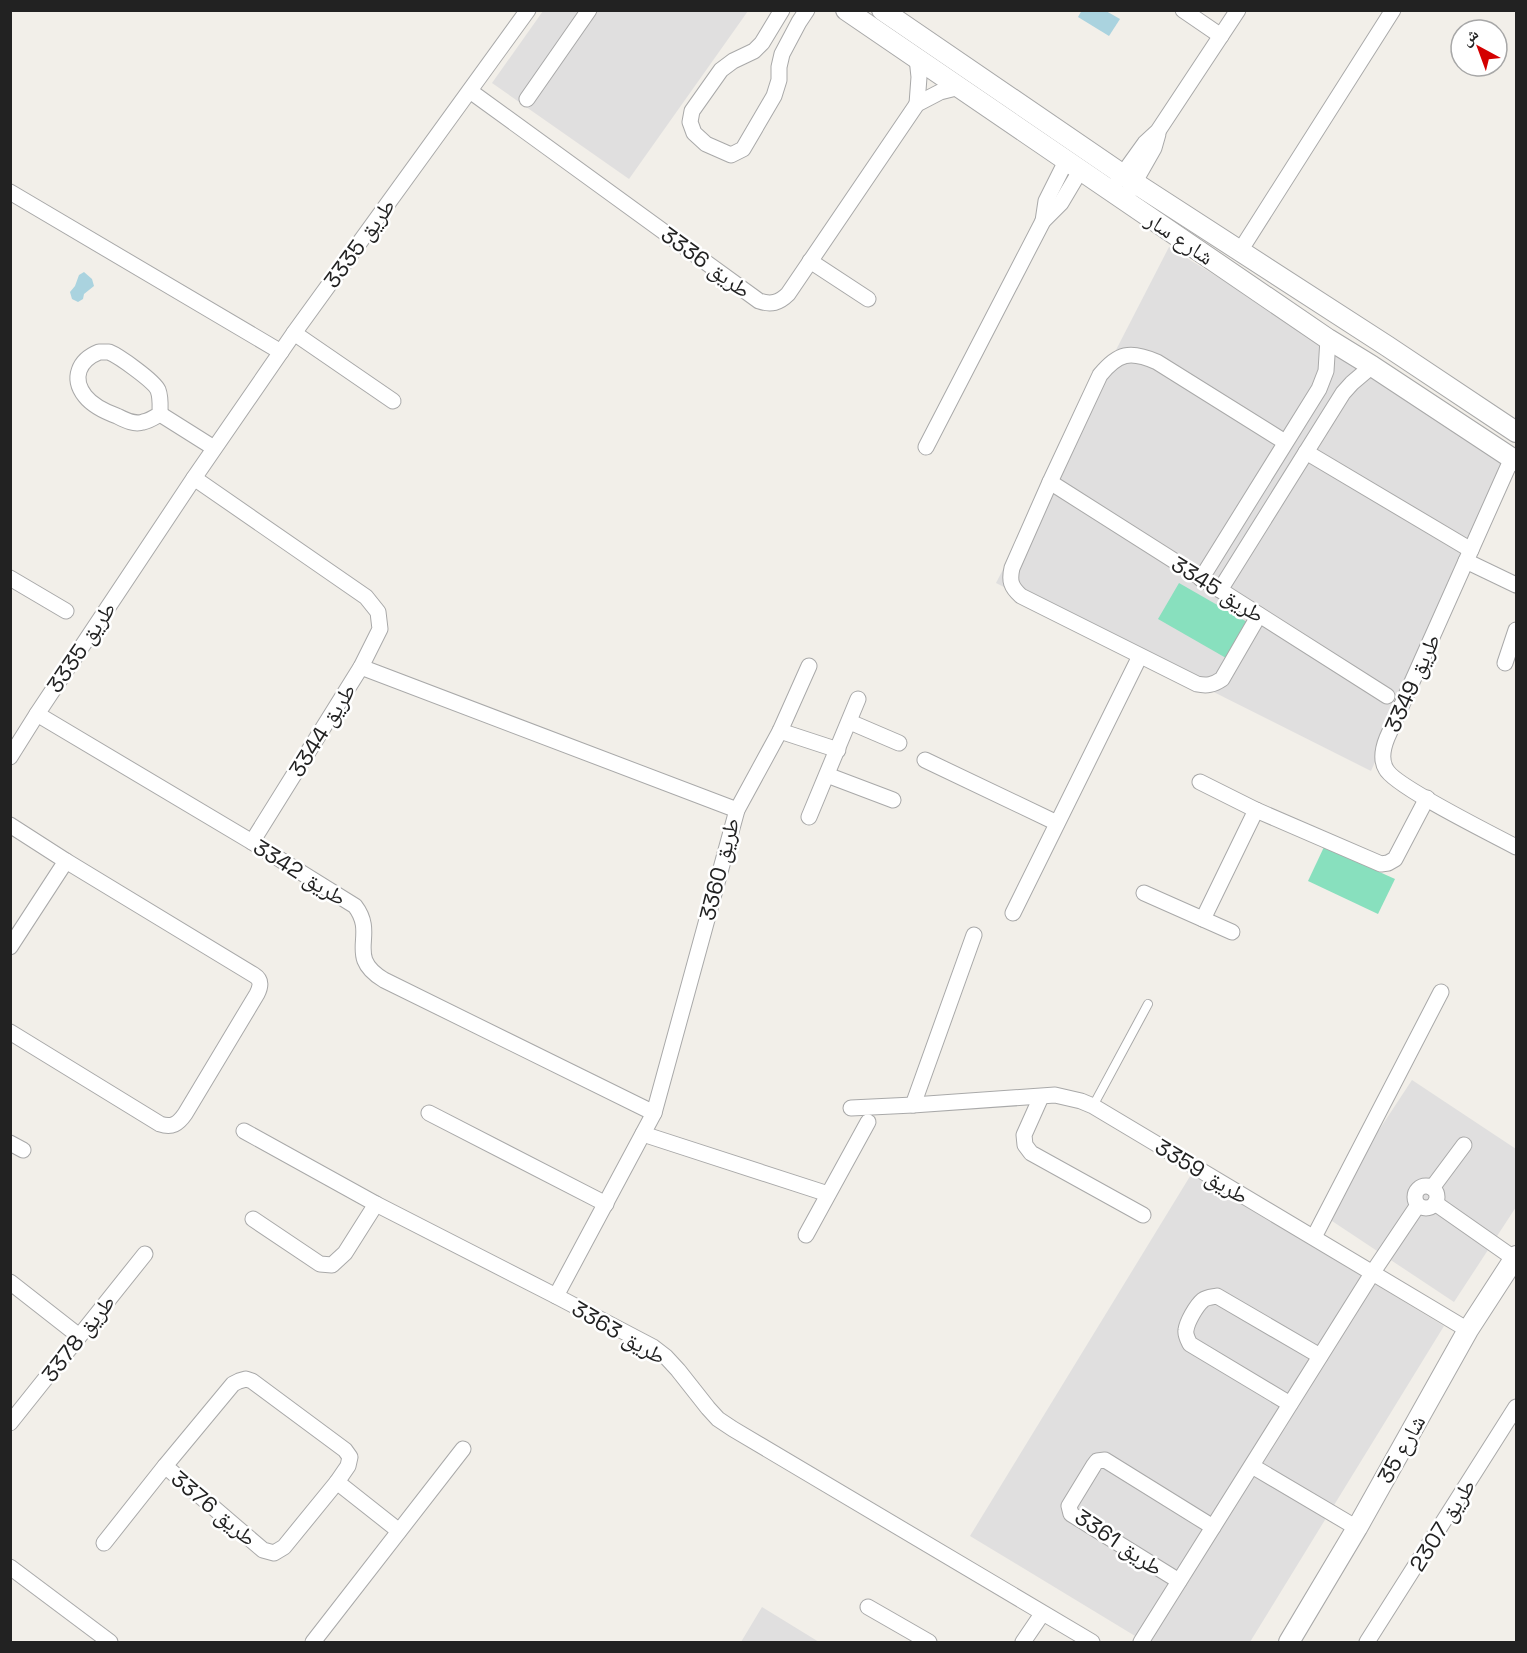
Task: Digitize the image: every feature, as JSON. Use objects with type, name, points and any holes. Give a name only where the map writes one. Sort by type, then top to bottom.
[{"type":"street","name":"طريق 3335","points":[[10,757],[214,448],[294,333],[528,10]]},
{"type":"street","points":[[527,99],[589,10]]},
{"type":"street","points":[[782,10],[762,43],[754,51],[733,61],[721,70],[692,111],[690,122],[694,133],[706,144],[732,155],[743,149],[774,96],[779,80],[782,54],[807,10]]},
{"type":"street","name":"شارع سار","points":[[846,10],[1328,339],[1514,460]]},
{"type":"street","name":"شارع سار","points":[[882,10],[1128,179],[1516,432]]},
{"type":"street","points":[[1183,10],[1221,36]]},
{"type":"street","points":[[1118,196],[1145,143],[1158,130],[1238,10]]},
{"type":"street","points":[[1240,251],[1394,10]]},
{"type":"street","points":[[917,58],[919,77],[917,104]]},
{"type":"street","name":"طريق 3336","points":[[470,91],[759,301],[767,303],[783,300],[788,294],[917,104],[940,92],[960,87]]},
{"type":"street","points":[[926,447],[1043,220],[1046,201],[1073,166]]},
{"type":"street","points":[[10,192],[281,352]]},
{"type":"street","points":[[810,261],[868,299]]},
{"type":"street","points":[[294,333],[393,401]]},
{"type":"street","points":[[1201,579],[1322,383],[1326,371],[1328,339]]},
{"type":"street","points":[[107,352],[149,379],[157,388],[160,414],[143,423],[129,422],[105,411],[86,398],[78,384],[79,370],[88,356],[107,352]]},
{"type":"street","points":[[1259,615],[1222,679],[1206,686],[1197,684],[1140,656],[1022,596],[1013,589],[1009,578],[1012,568],[1100,375],[1110,363],[1125,356],[1142,355],[1157,362],[1306,452],[1516,585]]},
{"type":"street","points":[[1220,590],[1347,387],[1372,366]]},
{"type":"street","points":[[160,414],[214,448]]},
{"type":"street","points":[[1286,440],[1306,452]]},
{"type":"street","name":"طريق 3349","points":[[1514,460],[1382,753],[1384,767],[1390,776],[1427,798],[1514,841]]},
{"type":"street","name":"طريق 3344","points":[[194,478],[366,597],[378,612],[380,629],[361,667],[252,842]]},
{"type":"street","name":"طريق 3345","points":[[1050,482],[1387,696]]},
{"type":"street","points":[[10,578],[66,611]]},
{"type":"street","points":[[1505,663],[1516,630]]},
{"type":"street","points":[[1013,913],[1140,656]]},
{"type":"street","points":[[737,810],[780,731],[809,666]]},
{"type":"street","name":"طريق 3360","points":[[361,667],[737,810],[654,1113],[556,1296]]},
{"type":"street","points":[[809,818],[858,699]]},
{"type":"street","name":"طريق 3342","points":[[37,714],[355,906],[362,914],[364,925],[365,962],[373,973],[654,1113]]},
{"type":"street","points":[[850,722],[898,743]]},
{"type":"street","points":[[780,731],[838,750]]},
{"type":"street","points":[[925,760],[1057,823]]},
{"type":"street","points":[[827,775],[893,800]]},
{"type":"street","points":[[1200,782],[1256,810],[1381,864],[1395,859],[1427,798]]},
{"type":"street","points":[[1203,919],[1256,810]]},
{"type":"street","points":[[10,825],[254,975],[261,984],[180,1121],[167,1127],[10,1032]]},
{"type":"street","points":[[10,947],[66,861]]},
{"type":"street","points":[[1144,893],[1232,932]]},
{"type":"street","points":[[913,1105],[974,935]]},
{"type":"street","points":[[1314,1237],[1441,992]]},
{"type":"street","name":"طريق 3359","points":[[851,1108],[1055,1095],[1068,1097],[1093,1106],[1468,1330]]},
{"type":"street","points":[[1041,1097],[1024,1135],[1025,1145],[1031,1153],[1143,1215]]},
{"type":"street","points":[[429,1113],[606,1203]]},
{"type":"street","points":[[806,1235],[868,1122]]},
{"type":"street","name":"طريق 3363","points":[[244,1131],[376,1204],[653,1347],[678,1370],[718,1419],[1092,1642]]},
{"type":"street","points":[[643,1134],[828,1194]]},
{"type":"street","points":[[1464,1145],[1433,1195],[1516,1258]]},
{"type":"street","name":"طريق 3361","points":[[1141,1642],[1418,1204],[1416,1192],[1423,1187],[1433,1195]]},
{"type":"street","points":[[253,1219],[320,1264],[332,1265],[345,1253],[376,1204]]},
{"type":"street","name":"طريق 3378","points":[[10,1423],[145,1254]]},
{"type":"street","name":"شارع 35","points":[[1289,1642],[1357,1528],[1468,1330],[1516,1258]]},
{"type":"street","points":[[10,1282],[79,1336]]},
{"type":"street","points":[[1290,1404],[1191,1344],[1186,1337],[1186,1329],[1197,1307],[1209,1297],[1217,1296],[1320,1356]]},
{"type":"street","name":"طريق 3376","points":[[104,1543],[165,1466],[228,1389],[239,1381],[246,1379],[252,1381],[348,1453],[350,1462],[338,1482],[284,1547],[278,1552],[270,1553],[262,1550],[165,1466]]},
{"type":"street","name":"طريق 2307","points":[[1368,1642],[1516,1407]]},
{"type":"street","points":[[312,1642],[463,1449]]},
{"type":"street","name":"طريق 3361","points":[[1179,1581],[1071,1514],[1069,1506],[1097,1461],[1105,1460],[1213,1527]]},
{"type":"street","points":[[1252,1466],[1357,1528]]},
{"type":"street","points":[[338,1482],[399,1531]]},
{"type":"street","points":[[11,1568],[110,1642]]},
{"type":"street","points":[[868,1607],[929,1642]]},
{"type":"street","points":[[1023,1642],[1042,1614]]},
{"type":"lane","points":[[1093,1106],[1148,1004]]},
{"type":"shaded area","points":[[543,11],[748,11],[629,179],[492,83]]},
{"type":"shaded area","points":[[1169,247],[1508,456],[1371,771],[996,583]]},
{"type":"shaded area","points":[[1412,1080],[1516,1149],[1516,1207],[1454,1302],[1323,1215]]},
{"type":"shaded area","points":[[1192,1173],[1444,1326],[1250,1642],[1145,1642],[970,1536]]},
{"type":"shaded area","points":[[762,1607],[819,1642],[741,1642]]},
{"type":"green space","points":[[1179,583],[1247,622],[1226,658],[1158,619]]},
{"type":"green space","points":[[1324,847],[1395,879],[1378,914],[1308,881]]},
{"type":"water","points":[[1082,10],[1106,11],[1120,19],[1109,36],[1078,17]]},
{"type":"water","points":[[84,272],[92,279],[94,286],[78,302],[72,299],[70,292],[79,275]]}]
